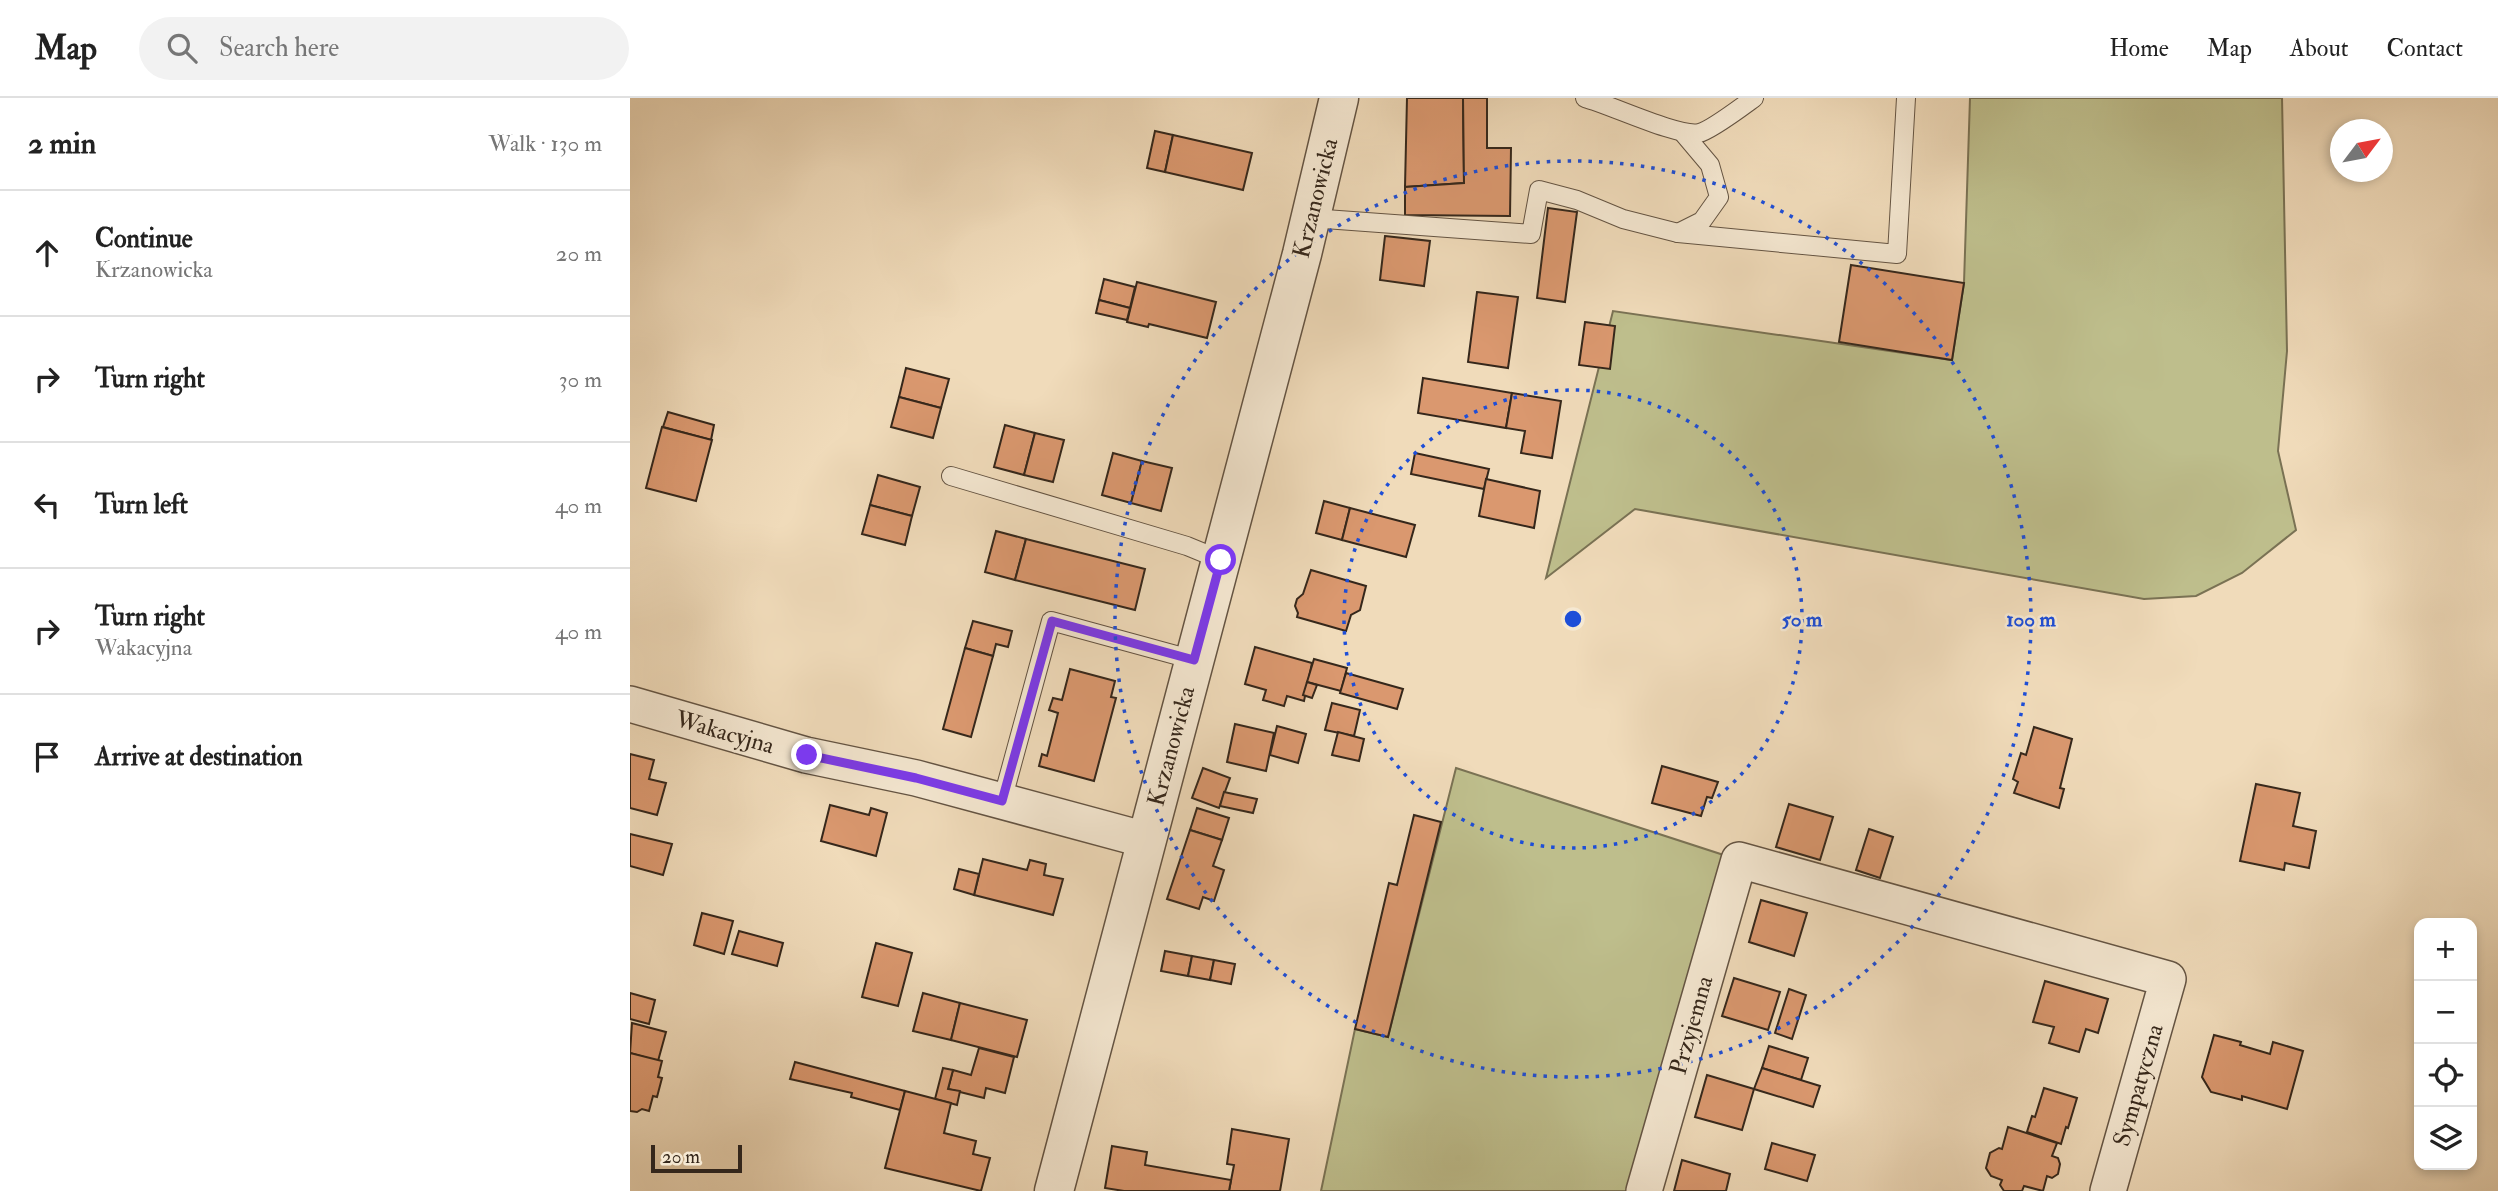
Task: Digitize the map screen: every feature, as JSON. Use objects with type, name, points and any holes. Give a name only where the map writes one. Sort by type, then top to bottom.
[{"type":"street","name":"Krzanowicka","points":[[1054,1191],[1311,218],[1339,98]]},
{"type":"street","name":"Wakacyjna","points":[[630,704],[807,755],[916,778],[1146,840]]},
{"type":"street","name":"Przyjemna","points":[[1644,1191],[1739,860],[2168,979]]},
{"type":"street","name":"Sympatyczna","points":[[2108,1191],[2168,979]]},
{"type":"lane","points":[[1585,98],[1683,133],[1701,133],[1754,98]]},
{"type":"lane","points":[[1311,218],[1531,234],[1539,190],[1577,200],[1623,219],[1678,233],[1897,254],[1906,98]]},
{"type":"lane","points":[[1678,233],[1702,221],[1718,197],[1710,165],[1683,133]]},
{"type":"lane","points":[[951,476],[1186,546],[1221,560]]},
{"type":"lane","points":[[1002,801],[1052,621],[1194,660]]},
{"type":"green space","points":[[1970,98],[2282,98],[2287,351],[2278,451],[2296,530],[2242,573],[2196,596],[2144,599],[1635,509],[1546,578],[1613,311],[1952,360],[1964,283]]},
{"type":"green space","points":[[1456,768],[1739,860],[1644,1191],[1321,1191],[1355,1029],[1388,1037]]},
{"type":"building","points":[[1407,98],[1463,98],[1464,183],[1405,187]]},
{"type":"building","points":[[1463,98],[1487,98],[1487,148],[1511,148],[1510,216],[1405,215],[1405,187],[1464,183]]},
{"type":"building","points":[[1155,131],[1173,135],[1165,172],[1147,168]]},
{"type":"building","points":[[1173,135],[1252,153],[1243,190],[1165,172]]},
{"type":"building","points":[[1548,208],[1577,212],[1565,302],[1537,298]]},
{"type":"building","points":[[1385,236],[1430,241],[1424,286],[1380,280]]},
{"type":"building","points":[[1851,265],[1964,283],[1952,360],[1839,342]]},
{"type":"building","points":[[1104,279],[1135,287],[1130,308],[1099,300]]},
{"type":"building","points":[[1137,282],[1216,302],[1207,338],[1149,324],[1148,327],[1127,322]]},
{"type":"building","points":[[1477,292],[1518,297],[1508,368],[1468,362]]},
{"type":"building","points":[[1099,300],[1130,308],[1127,320],[1096,313]]},
{"type":"building","points":[[1585,322],[1615,326],[1610,369],[1579,365]]},
{"type":"building","points":[[906,368],[949,379],[941,408],[899,397]]},
{"type":"building","points":[[1423,378],[1512,393],[1506,428],[1418,413]]},
{"type":"building","points":[[1512,393],[1561,401],[1552,458],[1521,453],[1525,431],[1506,428]]},
{"type":"building","points":[[899,397],[941,408],[933,438],[891,427]]},
{"type":"building","points":[[668,412],[714,425],[711,440],[663,427]]},
{"type":"building","points":[[1005,425],[1035,433],[1024,475],[994,467]]},
{"type":"building","points":[[662,427],[712,440],[696,501],[646,488]]},
{"type":"building","points":[[1035,433],[1064,440],[1053,482],[1024,475]]},
{"type":"building","points":[[1113,453],[1142,461],[1131,503],[1102,495]]},
{"type":"building","points":[[1415,453],[1489,469],[1484,489],[1411,474]]},
{"type":"building","points":[[1142,461],[1172,468],[1161,511],[1131,503]]},
{"type":"building","points":[[878,475],[920,487],[912,516],[870,505]]},
{"type":"building","points":[[1486,479],[1540,491],[1534,528],[1479,516]]},
{"type":"building","points":[[1324,501],[1350,508],[1342,540],[1316,533]]},
{"type":"building","points":[[870,505],[912,516],[905,545],[862,534]]},
{"type":"building","points":[[1350,508],[1415,525],[1406,557],[1342,540]]},
{"type":"building","points":[[996,531],[1026,539],[1015,580],[985,572]]},
{"type":"building","points":[[1026,539],[1145,569],[1135,610],[1015,580]]},
{"type":"building","points":[[1311,570],[1366,586],[1360,610],[1351,615],[1346,631],[1297,617],[1297,599],[1303,594]]},
{"type":"building","points":[[973,621],[1012,631],[1008,647],[996,644],[993,656],[965,648]]},
{"type":"building","points":[[1255,647],[1312,663],[1304,701],[1287,696],[1284,706],[1263,700],[1266,690],[1245,684]]},
{"type":"building","points":[[965,648],[993,656],[971,737],[943,729]]},
{"type":"building","points":[[1314,659],[1347,668],[1341,691],[1307,682]]},
{"type":"building","points":[[1070,669],[1115,681],[1111,697],[1116,698],[1094,781],[1039,766],[1042,754],[1047,756],[1058,713],[1049,710],[1053,698],[1062,700]]},
{"type":"building","points":[[1346,673],[1403,689],[1397,709],[1340,693]]},
{"type":"building","points":[[1307,682],[1317,685],[1312,698],[1303,695]]},
{"type":"building","points":[[1332,703],[1360,710],[1354,736],[1325,730]]},
{"type":"building","points":[[1235,724],[1274,733],[1266,771],[1227,762]]},
{"type":"building","points":[[1277,726],[1306,734],[1298,763],[1270,755]]},
{"type":"building","points":[[2034,727],[2072,739],[2060,788],[2064,789],[2059,808],[2014,793],[2018,782],[2013,779],[2021,753],[2026,755]]},
{"type":"building","points":[[1338,732],[1364,739],[1359,761],[1332,755]]},
{"type":"building","points":[[630,754],[654,760],[649,779],[666,783],[657,815],[630,808]]},
{"type":"building","points":[[1662,766],[1718,782],[1712,798],[1707,797],[1701,816],[1652,803]]},
{"type":"building","points":[[1203,768],[1230,778],[1219,808],[1192,798]]},
{"type":"building","points":[[2256,784],[2300,793],[2293,826],[2316,831],[2309,868],[2285,863],[2284,870],[2240,861]]},
{"type":"building","points":[[1224,792],[1257,799],[1253,813],[1220,806]]},
{"type":"building","points":[[1789,804],[1833,817],[1820,860],[1776,847]]},
{"type":"building","points":[[830,805],[869,815],[871,808],[887,813],[876,856],[821,841]]},
{"type":"building","points":[[1197,808],[1229,818],[1222,840],[1190,830]]},
{"type":"building","points":[[1414,815],[1441,822],[1388,1037],[1355,1029],[1389,883],[1397,885]]},
{"type":"building","points":[[1869,829],[1893,837],[1880,878],[1856,870]]},
{"type":"building","points":[[1190,830],[1222,840],[1213,866],[1224,870],[1214,901],[1203,897],[1199,909],[1167,899]]},
{"type":"building","points":[[630,834],[672,844],[663,875],[630,866]]},
{"type":"building","points":[[983,859],[1027,870],[1030,860],[1046,864],[1044,875],[1063,879],[1053,915],[974,895]]},
{"type":"building","points":[[959,869],[979,874],[974,895],[954,889]]},
{"type":"building","points":[[1761,900],[1807,913],[1794,956],[1749,942]]},
{"type":"building","points":[[702,913],[733,921],[724,954],[694,945]]},
{"type":"building","points":[[739,931],[783,943],[777,966],[732,954]]},
{"type":"building","points":[[876,943],[912,953],[898,1006],[862,997]]},
{"type":"building","points":[[1165,951],[1192,956],[1188,976],[1161,971]]},
{"type":"building","points":[[1192,956],[1214,960],[1210,980],[1188,976]]},
{"type":"building","points":[[1214,960],[1235,964],[1231,984],[1210,980]]},
{"type":"building","points":[[1734,978],[1780,992],[1768,1030],[1722,1016]]},
{"type":"building","points":[[2045,981],[2108,999],[2098,1033],[2086,1029],[2079,1052],[2049,1043],[2054,1027],[2033,1022]]},
{"type":"building","points":[[1789,989],[1806,995],[1792,1039],[1775,1033]]},
{"type":"building","points":[[630,993],[655,1000],[649,1024],[630,1019]]},
{"type":"building","points":[[923,993],[960,1003],[951,1040],[913,1031]]},
{"type":"building","points":[[960,1003],[1027,1020],[1017,1057],[951,1040]]},
{"type":"building","points":[[632,1023],[666,1032],[658,1061],[630,1053]]},
{"type":"building","points":[[2214,1035],[2270,1054],[2273,1042],[2303,1051],[2287,1109],[2242,1096],[2242,1100],[2211,1092],[2202,1077]]},
{"type":"building","points":[[1769,1046],[1808,1058],[1801,1080],[1762,1068]]},
{"type":"building","points":[[979,1048],[1014,1057],[1005,1093],[986,1088],[984,1098],[948,1089],[953,1070],[971,1075]]},
{"type":"building","points":[[630,1053],[662,1061],[658,1077],[662,1078],[657,1097],[653,1096],[649,1111],[630,1111]]},
{"type":"building","points":[[795,1062],[905,1091],[900,1110],[851,1097],[852,1093],[790,1079]]},
{"type":"building","points":[[943,1068],[953,1070],[948,1089],[960,1091],[957,1105],[935,1099]]},
{"type":"building","points":[[1762,1068],[1820,1086],[1813,1107],[1754,1089]]},
{"type":"building","points":[[1707,1075],[1754,1089],[1742,1130],[1695,1117]]},
{"type":"building","points":[[2044,1088],[2077,1098],[2061,1144],[2027,1132]]},
{"type":"building","points":[[905,1091],[951,1103],[944,1133],[976,1141],[973,1154],[990,1158],[981,1191],[885,1168]]},
{"type":"building","points":[[2008,1127],[2057,1143],[2052,1156],[2058,1158],[2060,1164],[2058,1174],[2052,1178],[2047,1176],[2043,1191],[2024,1186],[2022,1191],[2004,1191],[2000,1185],[2002,1180],[1991,1176],[1986,1168],[1990,1153],[2002,1149]]},
{"type":"building","points":[[1232,1129],[1289,1139],[1280,1191],[1229,1191],[1234,1165],[1227,1164]]},
{"type":"building","points":[[1772,1143],[1815,1155],[1807,1181],[1765,1169]]},
{"type":"building","points":[[1112,1146],[1147,1152],[1145,1165],[1231,1180],[1229,1191],[1124,1191],[1105,1188]]},
{"type":"building","points":[[1682,1160],[1730,1174],[1726,1191],[1674,1191]]},
{"type":"route","points":[[807,755],[916,778],[1002,801],[1052,621],[1194,660],[1221,560]]}]
